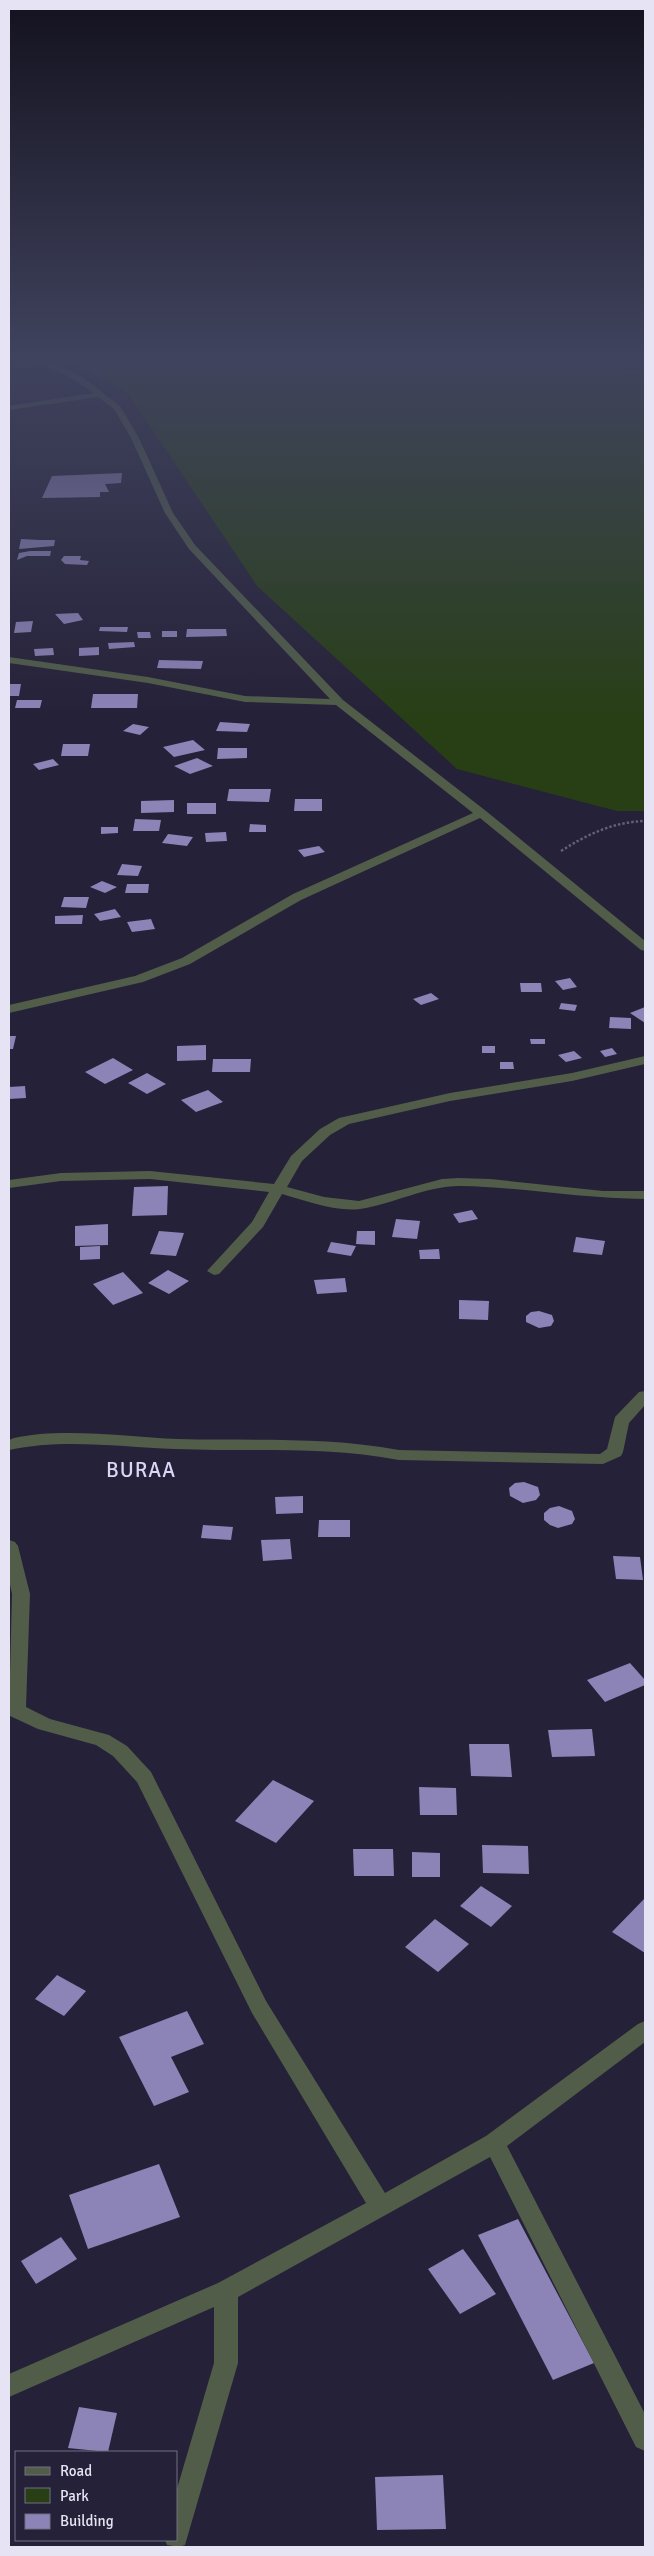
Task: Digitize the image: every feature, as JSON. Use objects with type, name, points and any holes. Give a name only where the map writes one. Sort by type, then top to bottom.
[{"type":"street","points":[[153,477],[169,513],[192,547],[339,702],[482,813],[645,947]]},
{"type":"street","points":[[9,660],[148,680],[245,699],[339,702]]},
{"type":"street","points":[[9,1009],[139,979],[186,961],[222,942],[297,897],[482,813]]},
{"type":"street","points":[[214,1271],[258,1224],[296,1158],[308,1146],[344,1121],[450,1097],[509,1088],[645,1060]]},
{"type":"street","points":[[9,1184],[61,1177],[150,1176],[279,1189],[323,1201],[359,1205],[442,1183],[458,1182],[490,1183],[603,1195],[645,1194]]},
{"type":"street","points":[[9,1444],[19,1441],[68,1439],[177,1444],[272,1443],[371,1448],[399,1455],[603,1459],[615,1452],[621,1421],[645,1396]]},
{"type":"street","points":[[9,1546],[21,1594],[16,1711],[46,1724],[102,1740],[120,1751],[144,1776],[259,2006],[381,2207]]},
{"type":"street","points":[[9,2386],[226,2291],[381,2207],[494,2143],[645,2030]]},
{"type":"street","points":[[494,2143],[645,2439]]},
{"type":"street","points":[[178,2529],[226,2363],[226,2291]]},
{"type":"path","points":[[543,862],[596,829],[615,823],[645,821]]},
{"type":"green space","points":[[184,477],[645,477],[645,811],[617,811],[457,769],[257,586]]},
{"type":"building","points":[[51,477],[122,477],[121,483],[105,484],[109,492],[100,492],[100,497],[42,498]]},
{"type":"building","points":[[21,539],[55,540],[54,546],[19,549]]},
{"type":"building","points":[[51,551],[50,556],[27,556],[17,560],[19,553]]},
{"type":"building","points":[[64,556],[81,556],[80,560],[89,561],[87,565],[65,564],[61,560]]},
{"type":"building","points":[[78,613],[83,620],[64,624],[55,614]]},
{"type":"building","points":[[33,621],[31,632],[14,633],[16,622]]},
{"type":"building","points":[[100,627],[128,627],[127,632],[99,631]]},
{"type":"building","points":[[187,629],[226,629],[227,636],[186,637]]},
{"type":"building","points":[[162,631],[177,631],[177,637],[162,637]]},
{"type":"building","points":[[137,632],[150,632],[151,638],[138,638]]},
{"type":"building","points":[[134,642],[135,647],[109,649],[108,643]]},
{"type":"building","points":[[99,647],[99,655],[79,656],[79,648]]},
{"type":"building","points":[[53,648],[54,655],[35,656],[34,649]]},
{"type":"building","points":[[159,660],[203,661],[201,669],[157,668]]},
{"type":"building","points":[[9,684],[21,684],[19,696],[9,696]]},
{"type":"building","points":[[93,694],[138,694],[137,708],[91,708]]},
{"type":"building","points":[[17,700],[42,700],[40,708],[15,708]]},
{"type":"building","points":[[220,722],[250,724],[247,732],[216,731]]},
{"type":"building","points":[[133,724],[149,727],[140,735],[123,731]]},
{"type":"building","points":[[193,740],[205,750],[174,757],[163,747]]},
{"type":"building","points":[[63,744],[90,744],[88,756],[61,756]]},
{"type":"building","points":[[218,748],[247,748],[247,758],[217,759]]},
{"type":"building","points":[[197,758],[213,766],[190,774],[174,766]]},
{"type":"building","points":[[53,759],[59,765],[39,770],[33,764]]},
{"type":"building","points":[[229,789],[271,789],[269,802],[227,801]]},
{"type":"building","points":[[295,799],[322,799],[322,811],[294,811]]},
{"type":"building","points":[[174,800],[174,812],[141,813],[141,801]]},
{"type":"building","points":[[187,803],[216,803],[216,814],[187,814]]},
{"type":"building","points":[[135,819],[161,820],[159,831],[133,831]]},
{"type":"building","points":[[250,824],[266,825],[266,832],[249,832]]},
{"type":"building","points":[[101,827],[118,827],[118,833],[101,834]]},
{"type":"building","points":[[226,832],[227,841],[206,842],[205,833]]},
{"type":"building","points":[[168,834],[193,837],[187,846],[162,843]]},
{"type":"building","points":[[319,846],[325,852],[304,857],[298,850]]},
{"type":"building","points":[[122,864],[142,866],[138,876],[117,875]]},
{"type":"building","points":[[102,881],[117,887],[105,893],[90,887]]},
{"type":"building","points":[[127,884],[149,884],[148,893],[125,893]]},
{"type":"building","points":[[64,897],[89,897],[86,908],[61,907]]},
{"type":"building","points":[[115,909],[121,917],[100,921],[94,914]]},
{"type":"building","points":[[83,915],[82,924],[55,924],[55,916]]},
{"type":"building","points":[[151,919],[155,929],[132,932],[127,922]]},
{"type":"building","points":[[570,978],[577,987],[563,990],[555,981]]},
{"type":"building","points":[[520,983],[541,983],[542,992],[521,992]]},
{"type":"building","points":[[431,993],[439,999],[421,1005],[413,999]]},
{"type":"building","points":[[561,1003],[577,1005],[575,1011],[559,1009]]},
{"type":"building","points":[[645,1007],[645,1023],[630,1013]]},
{"type":"building","points":[[610,1017],[631,1018],[631,1029],[609,1028]]},
{"type":"building","points":[[9,1036],[16,1036],[13,1049],[9,1049]]},
{"type":"building","points":[[530,1039],[545,1039],[545,1044],[531,1044]]},
{"type":"building","points":[[206,1045],[206,1060],[177,1061],[177,1046]]},
{"type":"building","points":[[482,1046],[495,1046],[495,1053],[482,1053]]},
{"type":"building","points":[[612,1048],[617,1054],[605,1057],[600,1051]]},
{"type":"building","points":[[574,1051],[582,1058],[566,1062],[558,1055]]},
{"type":"building","points":[[113,1058],[133,1070],[105,1084],[85,1072]]},
{"type":"building","points":[[213,1059],[251,1059],[250,1072],[212,1072]]},
{"type":"building","points":[[500,1062],[513,1062],[514,1069],[500,1069]]},
{"type":"building","points":[[147,1073],[166,1084],[147,1094],[128,1083]]},
{"type":"building","points":[[25,1086],[26,1098],[9,1099],[9,1087]]},
{"type":"building","points":[[208,1090],[223,1102],[196,1112],[181,1100]]},
{"type":"building","points":[[168,1186],[167,1215],[132,1216],[134,1187]]},
{"type":"building","points":[[472,1210],[478,1219],[459,1223],[453,1214]]},
{"type":"building","points":[[396,1219],[420,1221],[417,1239],[392,1237]]},
{"type":"building","points":[[108,1224],[108,1245],[75,1246],[75,1226]]},
{"type":"building","points":[[159,1231],[184,1233],[176,1256],[150,1254]]},
{"type":"building","points":[[357,1231],[375,1231],[375,1245],[356,1244]]},
{"type":"building","points":[[576,1237],[605,1241],[602,1255],[573,1252]]},
{"type":"building","points":[[331,1242],[356,1246],[351,1256],[327,1252]]},
{"type":"building","points":[[100,1246],[100,1259],[80,1260],[80,1247]]},
{"type":"building","points":[[439,1249],[440,1259],[420,1259],[419,1250]]},
{"type":"building","points":[[168,1270],[189,1281],[169,1294],[148,1283]]},
{"type":"building","points":[[123,1272],[143,1293],[113,1305],[93,1284]]},
{"type":"building","points":[[345,1278],[347,1292],[317,1294],[314,1280]]},
{"type":"building","points":[[459,1300],[489,1301],[488,1320],[459,1319]]},
{"type":"building","points":[[539,1311],[552,1315],[554,1321],[551,1326],[539,1328],[526,1322],[526,1316],[531,1312]]},
{"type":"building","points":[[524,1482],[538,1487],[540,1495],[536,1500],[523,1503],[510,1496],[509,1488],[515,1483]]},
{"type":"building","points":[[303,1496],[303,1513],[276,1514],[275,1497]]},
{"type":"building","points":[[559,1506],[572,1511],[575,1519],[572,1524],[558,1528],[544,1520],[544,1513],[550,1508]]},
{"type":"building","points":[[319,1520],[350,1520],[350,1537],[318,1537]]},
{"type":"building","points":[[203,1525],[233,1527],[231,1540],[201,1538]]},
{"type":"building","points":[[290,1539],[292,1559],[263,1561],[261,1540]]},
{"type":"building","points":[[613,1556],[640,1557],[643,1580],[616,1579]]},
{"type":"building","points":[[630,1663],[645,1680],[645,1685],[605,1702],[587,1680]]},
{"type":"building","points":[[592,1729],[595,1756],[552,1757],[548,1730]]},
{"type":"building","points":[[469,1744],[509,1744],[512,1777],[471,1776]]},
{"type":"building","points":[[273,1780],[314,1801],[276,1843],[235,1821]]},
{"type":"building","points":[[419,1787],[456,1788],[457,1815],[420,1815]]},
{"type":"building","points":[[482,1845],[528,1846],[529,1874],[483,1873]]},
{"type":"building","points":[[353,1849],[393,1849],[394,1876],[354,1876]]},
{"type":"building","points":[[412,1852],[440,1853],[440,1877],[412,1877]]},
{"type":"building","points":[[481,1886],[512,1906],[491,1927],[460,1906]]},
{"type":"building","points":[[645,1898],[645,1953],[612,1932]]},
{"type":"building","points":[[435,1919],[469,1944],[438,1972],[405,1947]]},
{"type":"building","points":[[57,1975],[86,1991],[64,2016],[35,1999]]},
{"type":"building","points":[[187,2011],[204,2044],[171,2057],[189,2092],[154,2106],[119,2037]]},
{"type":"building","points":[[159,2164],[180,2217],[88,2249],[69,2195]]},
{"type":"building","points":[[518,2219],[594,2363],[553,2380],[478,2235]]},
{"type":"building","points":[[61,2237],[77,2259],[36,2284],[21,2261]]},
{"type":"building","points":[[463,2249],[496,2294],[460,2314],[428,2269]]},
{"type":"building","points":[[79,2407],[117,2413],[108,2451],[68,2448]]},
{"type":"building","points":[[443,2475],[446,2529],[377,2530],[375,2477]]},
{"type":"district","name":"BURAA","points":[[141,1470]]}]
